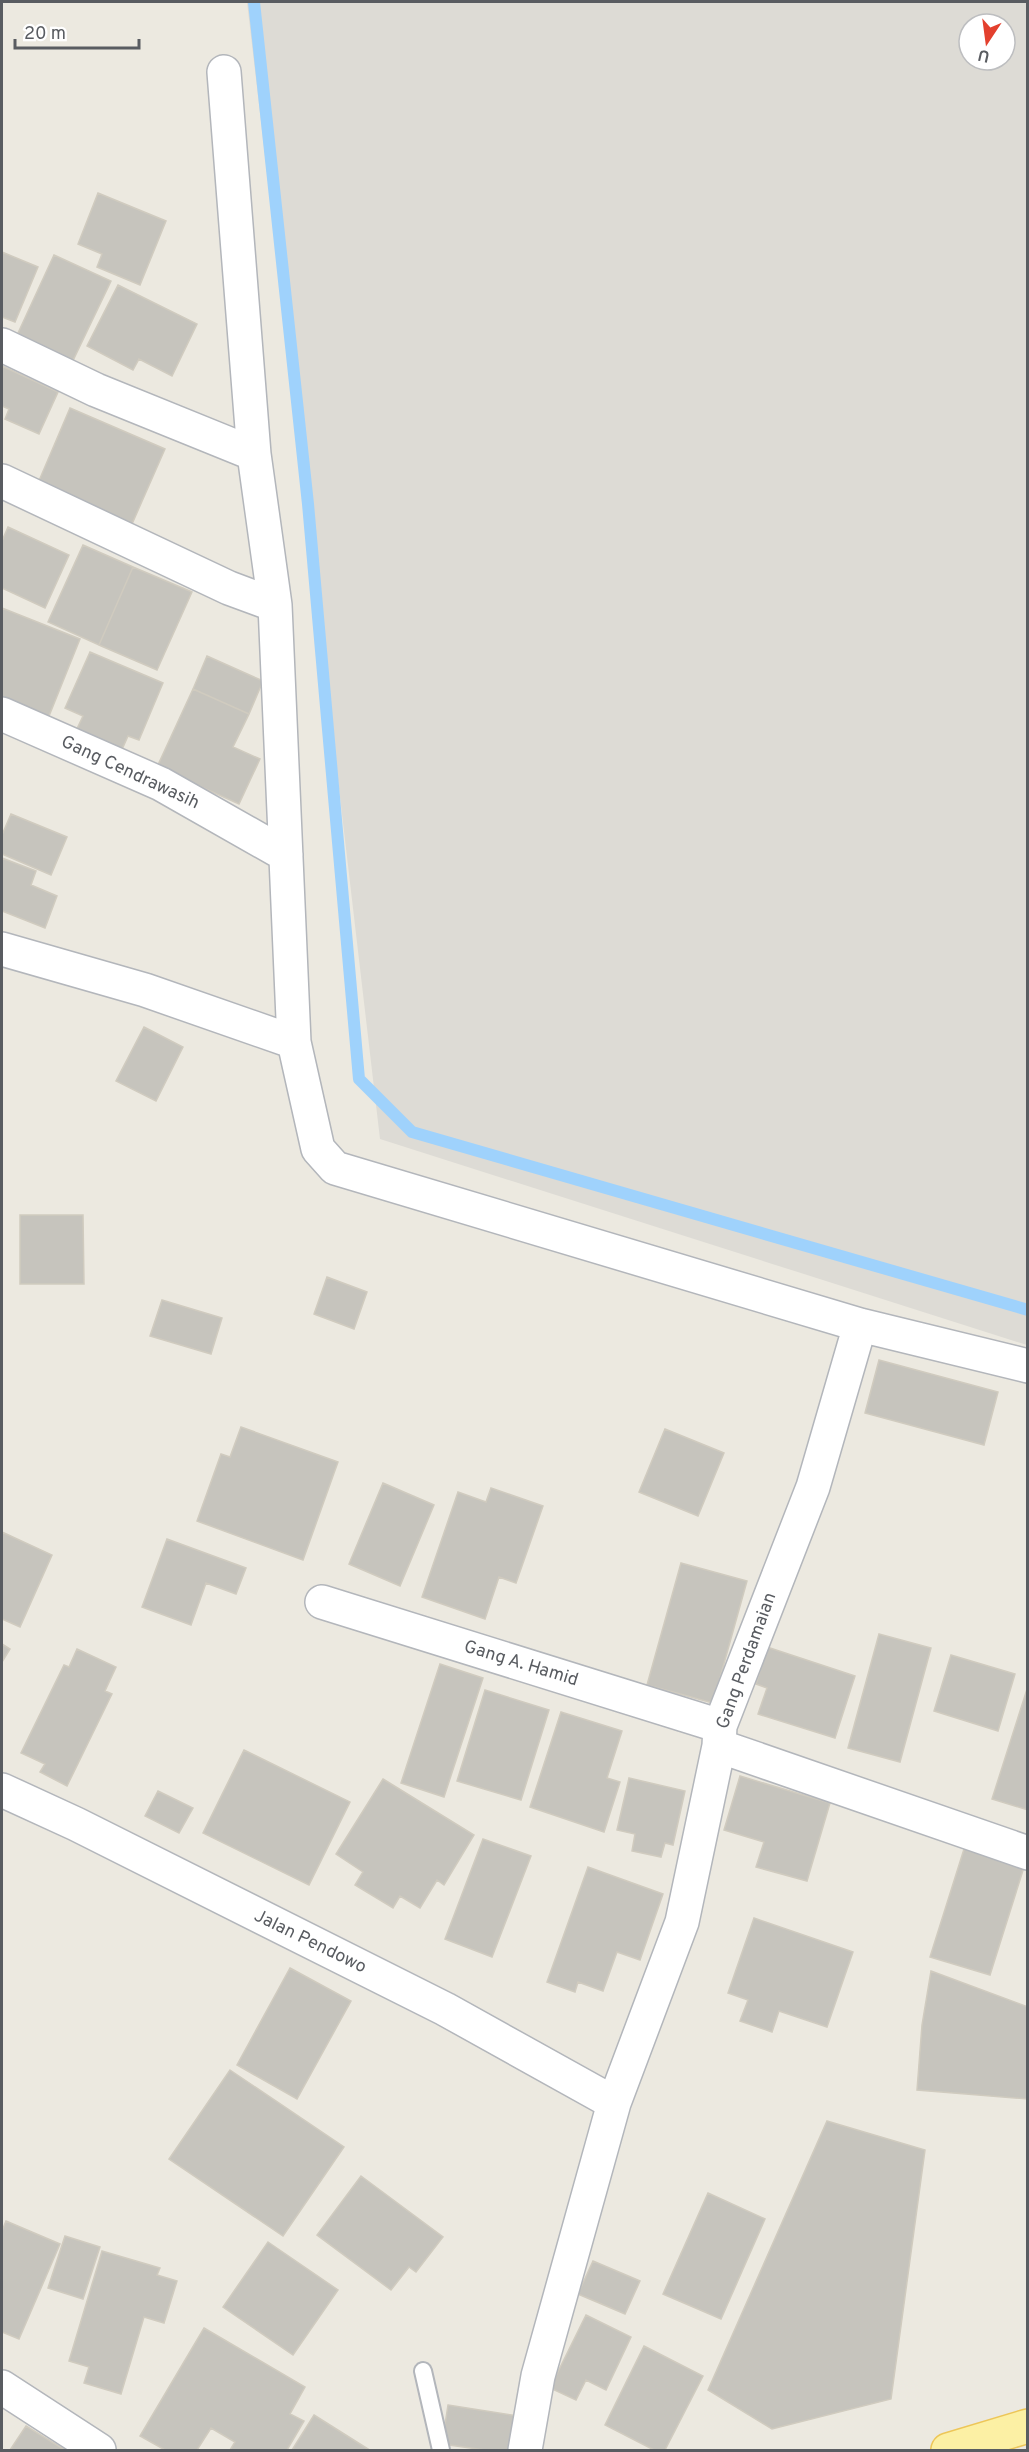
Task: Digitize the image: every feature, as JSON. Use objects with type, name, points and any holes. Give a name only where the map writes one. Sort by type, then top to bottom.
[{"type":"main road","points":[[948,2451],[1010,2437]]},
{"type":"street","points":[[224,72],[254,454],[275,605],[294,1042],[318,1149],[335,1168],[860,1324],[1028,1366]]},
{"type":"street","points":[[2,345],[96,390],[254,454]]},
{"type":"street","points":[[2,481],[229,588],[275,605]]},
{"type":"street","name":"Gang Cendrawasih","points":[[2,714],[161,784],[286,855]]},
{"type":"street","points":[[2,949],[145,990],[294,1042]]},
{"type":"street","name":"Gang Perdamaian","points":[[525,2451],[538,2376],[614,2103],[682,1922],[720,1736],[813,1488],[860,1324]]},
{"type":"street","name":"Gang A. Hamid","points":[[322,1602],[720,1736],[1028,1853]]},
{"type":"street","name":"Jalan Pendowo","points":[[2,1790],[76,1824],[445,2009],[614,2103]]},
{"type":"street","points":[[2,2387],[99,2451]]},
{"type":"lane","points":[[423,2371],[441,2451]]},
{"type":"shaded area","points":[[247,2],[1027,2],[1027,1345],[380,1139]]},
{"type":"building","points":[[98,193],[166,221],[140,285],[97,267],[102,254],[78,244]]},
{"type":"building","points":[[2,252],[38,267],[15,322],[2,317]]},
{"type":"building","points":[[54,255],[111,281],[68,371],[12,346]]},
{"type":"building","points":[[118,285],[197,324],[172,376],[139,359],[133,370],[87,346]]},
{"type":"building","points":[[2,366],[58,392],[39,434],[5,419],[9,409],[2,406]]},
{"type":"building","points":[[70,408],[165,449],[132,524],[38,483]]},
{"type":"building","points":[[8,527],[69,555],[45,608],[2,588],[2,541]]},
{"type":"building","points":[[83,545],[133,567],[99,645],[48,622]]},
{"type":"building","points":[[133,567],[192,592],[157,670],[99,645]]},
{"type":"building","points":[[2,608],[80,639],[47,721],[2,703]]},
{"type":"building","points":[[90,652],[163,683],[139,740],[128,736],[120,754],[74,735],[83,716],[65,708]]},
{"type":"building","points":[[207,656],[263,681],[249,714],[193,689]]},
{"type":"building","points":[[193,689],[249,714],[233,747],[260,759],[239,804],[157,767]]},
{"type":"building","points":[[11,814],[67,837],[51,875],[2,854],[2,835]]},
{"type":"building","points":[[2,858],[36,871],[31,885],[57,896],[45,928],[2,911]]},
{"type":"building","points":[[144,1027],[183,1047],[156,1101],[116,1081]]},
{"type":"building","points":[[20,1215],[83,1215],[84,1284],[20,1284]]},
{"type":"building","points":[[327,1277],[367,1292],[354,1329],[314,1314]]},
{"type":"building","points":[[162,1300],[222,1318],[211,1354],[150,1336]]},
{"type":"building","points":[[879,1360],[998,1392],[984,1445],[865,1413]]},
{"type":"building","points":[[241,1427],[338,1462],[303,1560],[197,1521],[221,1454],[230,1457]]},
{"type":"building","points":[[665,1429],[724,1453],[698,1516],[639,1492]]},
{"type":"building","points":[[383,1483],[434,1505],[400,1586],[349,1564]]},
{"type":"building","points":[[491,1488],[543,1506],[516,1583],[499,1577],[485,1619],[422,1597],[458,1492],[486,1502]]},
{"type":"building","points":[[2,1532],[52,1555],[20,1627],[2,1619]]},
{"type":"building","points":[[167,1539],[246,1568],[236,1594],[206,1583],[191,1625],[142,1607]]},
{"type":"building","points":[[681,1563],[747,1581],[713,1703],[647,1685]]},
{"type":"building","points":[[879,1634],[931,1648],[900,1762],[848,1748]]},
{"type":"building","points":[[2,1644],[10,1649],[2,1662]]},
{"type":"building","points":[[767,1647],[855,1676],[835,1738],[758,1714],[767,1688],[756,1684]]},
{"type":"building","points":[[77,1649],[116,1667],[105,1691],[112,1694],[67,1786],[40,1772],[45,1764],[21,1753],[64,1665],[69,1667]]},
{"type":"building","points":[[951,1655],[1015,1674],[998,1731],[934,1711]]},
{"type":"building","points":[[440,1664],[483,1678],[444,1797],[401,1783]]},
{"type":"building","points":[[1028,1686],[1028,1810],[992,1799]]},
{"type":"building","points":[[485,1690],[549,1710],[521,1800],[457,1781]]},
{"type":"building","points":[[561,1712],[622,1731],[607,1778],[620,1782],[604,1832],[530,1807]]},
{"type":"building","points":[[244,1750],[350,1802],[309,1885],[203,1833]]},
{"type":"building","points":[[740,1776],[830,1803],[807,1881],[756,1867],[764,1842],[724,1830]]},
{"type":"building","points":[[629,1778],[685,1791],[673,1845],[665,1843],[661,1857],[632,1851],[635,1834],[617,1830]]},
{"type":"building","points":[[383,1779],[474,1835],[444,1885],[437,1880],[420,1908],[400,1896],[393,1908],[355,1885],[363,1872],[336,1854]]},
{"type":"building","points":[[158,1791],[193,1808],[179,1833],[145,1816]]},
{"type":"building","points":[[483,1839],[531,1856],[492,1957],[445,1939]]},
{"type":"building","points":[[965,1846],[1025,1864],[990,1975],[930,1957]]},
{"type":"building","points":[[588,1867],[663,1894],[640,1960],[617,1952],[603,1991],[578,1982],[575,1992],[547,1982]]},
{"type":"building","points":[[754,1918],[853,1952],[827,2027],[779,2011],[772,2032],[740,2021],[748,2000],[728,1993]]},
{"type":"building","points":[[290,1968],[351,2001],[297,2099],[237,2065]]},
{"type":"building","points":[[931,1971],[1028,2007],[1028,2099],[917,2090],[922,2025]]},
{"type":"building","points":[[230,2070],[344,2147],[283,2236],[169,2159]]},
{"type":"building","points":[[827,2121],[925,2150],[891,2399],[772,2429],[708,2390]]},
{"type":"building","points":[[361,2176],[443,2237],[416,2272],[409,2267],[391,2290],[317,2235]]},
{"type":"building","points":[[708,2193],[765,2219],[721,2319],[663,2294]]},
{"type":"building","points":[[6,2221],[60,2244],[19,2339],[2,2332],[2,2231]]},
{"type":"building","points":[[65,2236],[100,2247],[83,2299],[48,2288]]},
{"type":"building","points":[[268,2242],[338,2290],[293,2355],[223,2307]]},
{"type":"building","points":[[102,2251],[160,2268],[157,2275],[177,2281],[164,2323],[144,2317],[121,2394],[84,2383],[89,2367],[69,2361]]},
{"type":"building","points":[[593,2261],[640,2281],[625,2314],[578,2294]]},
{"type":"building","points":[[586,2315],[631,2337],[606,2390],[586,2380],[576,2400],[550,2388]]},
{"type":"building","points":[[204,2328],[305,2387],[290,2414],[304,2421],[287,2450],[230,2450],[235,2442],[211,2428],[197,2450],[165,2450],[140,2436]]},
{"type":"building","points":[[644,2346],[703,2376],[665,2450],[654,2450],[605,2425]]},
{"type":"building","points":[[448,2405],[518,2416],[513,2450],[485,2450],[442,2444]]},
{"type":"building","points":[[314,2415],[368,2449],[292,2450]]},
{"type":"building","points":[[26,2426],[65,2450],[10,2450]]},
{"type":"waterway","points":[[254,2],[308,504],[359,1079],[412,1132],[1028,1310]]}]
